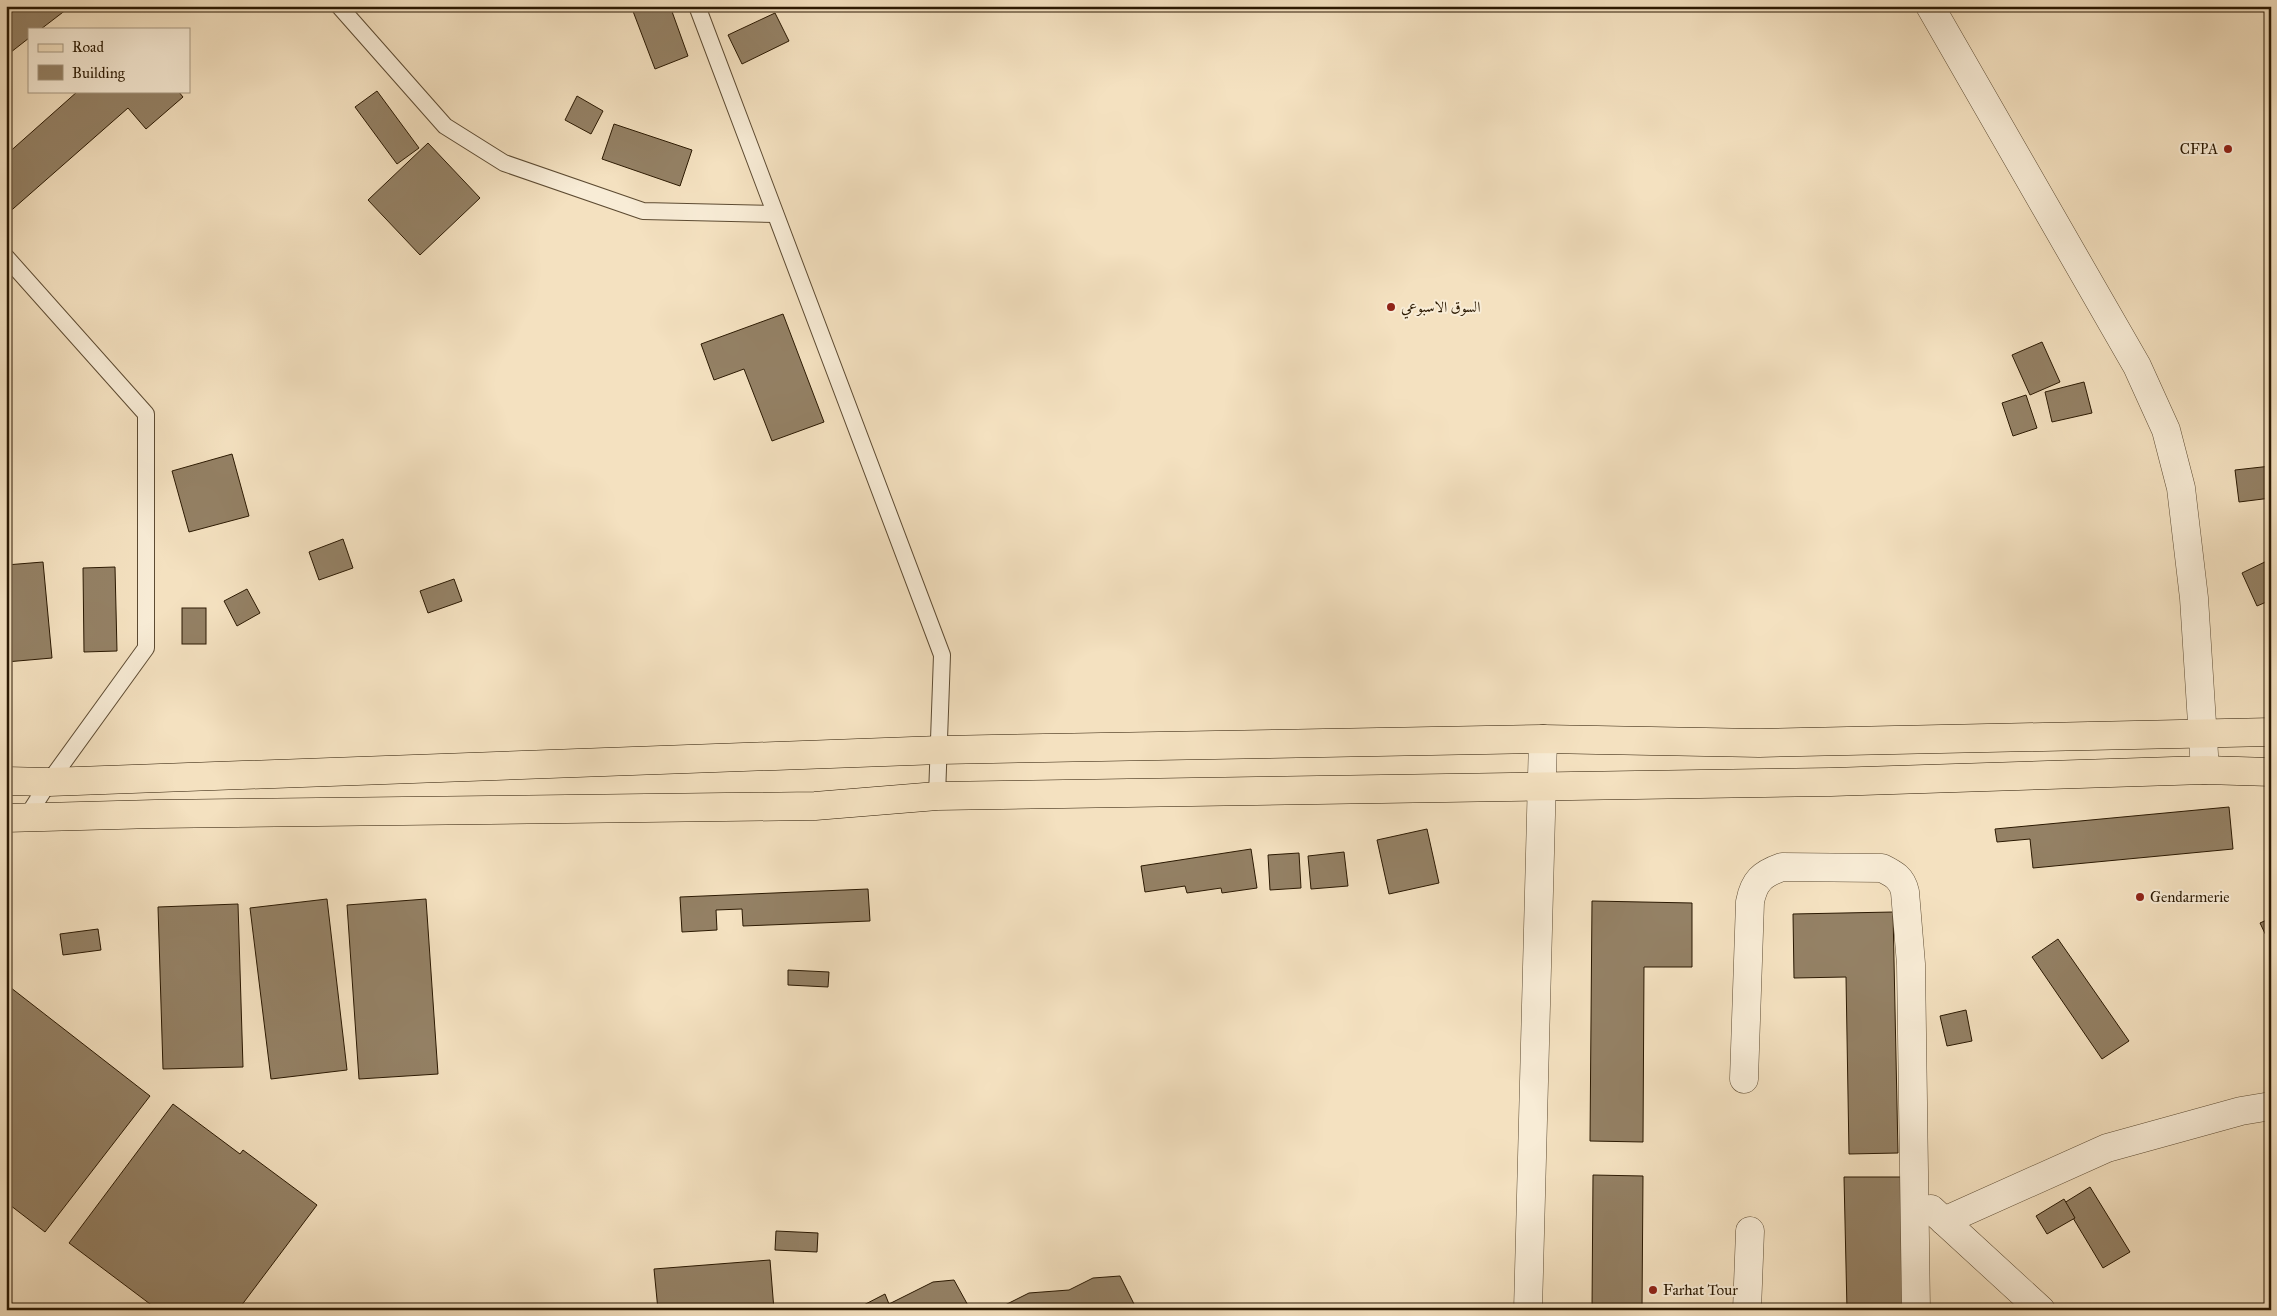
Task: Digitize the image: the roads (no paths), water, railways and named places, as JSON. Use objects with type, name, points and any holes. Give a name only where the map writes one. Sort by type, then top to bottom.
[{"type":"main road","points":[[6,780],[49,782],[940,750],[1543,739],[1759,743],[2271,732]]},
{"type":"main road","points":[[16,818],[155,814],[815,806],[937,796],[1831,782],[2205,770],[2271,772]]},
{"type":"street","points":[[1930,6],[2137,366],[2166,430],[2181,488],[2194,598],[2205,770]]},
{"type":"street","points":[[1528,1310],[1543,739]]},
{"type":"street","points":[[1744,1079],[1752,889],[1766,872],[1782,867],[1882,868],[1896,875],[1904,884],[1906,892],[1911,964],[1916,1310]]},
{"type":"street","points":[[1944,1221],[2106,1148],[2241,1111],[2271,1106]]},
{"type":"street","points":[[1915,1194],[2041,1310]]},
{"type":"street","points":[[1747,1310],[1750,1231]]},
{"type":"lane","points":[[339,6],[445,126],[504,163],[643,211],[775,214]]},
{"type":"lane","points":[[697,6],[942,655],[937,796]]},
{"type":"lane","points":[[6,257],[146,414],[146,648],[49,782],[16,818]]},
{"type":"place","name":"CFPA","points":[[2228,149]]},
{"type":"place","name":"السوق الاسبوعي","points":[[1391,307]]},
{"type":"place","name":"Gendarmerie","points":[[2140,897]]},
{"type":"place","name":"Farhat Tour","points":[[1653,1290]]}]
